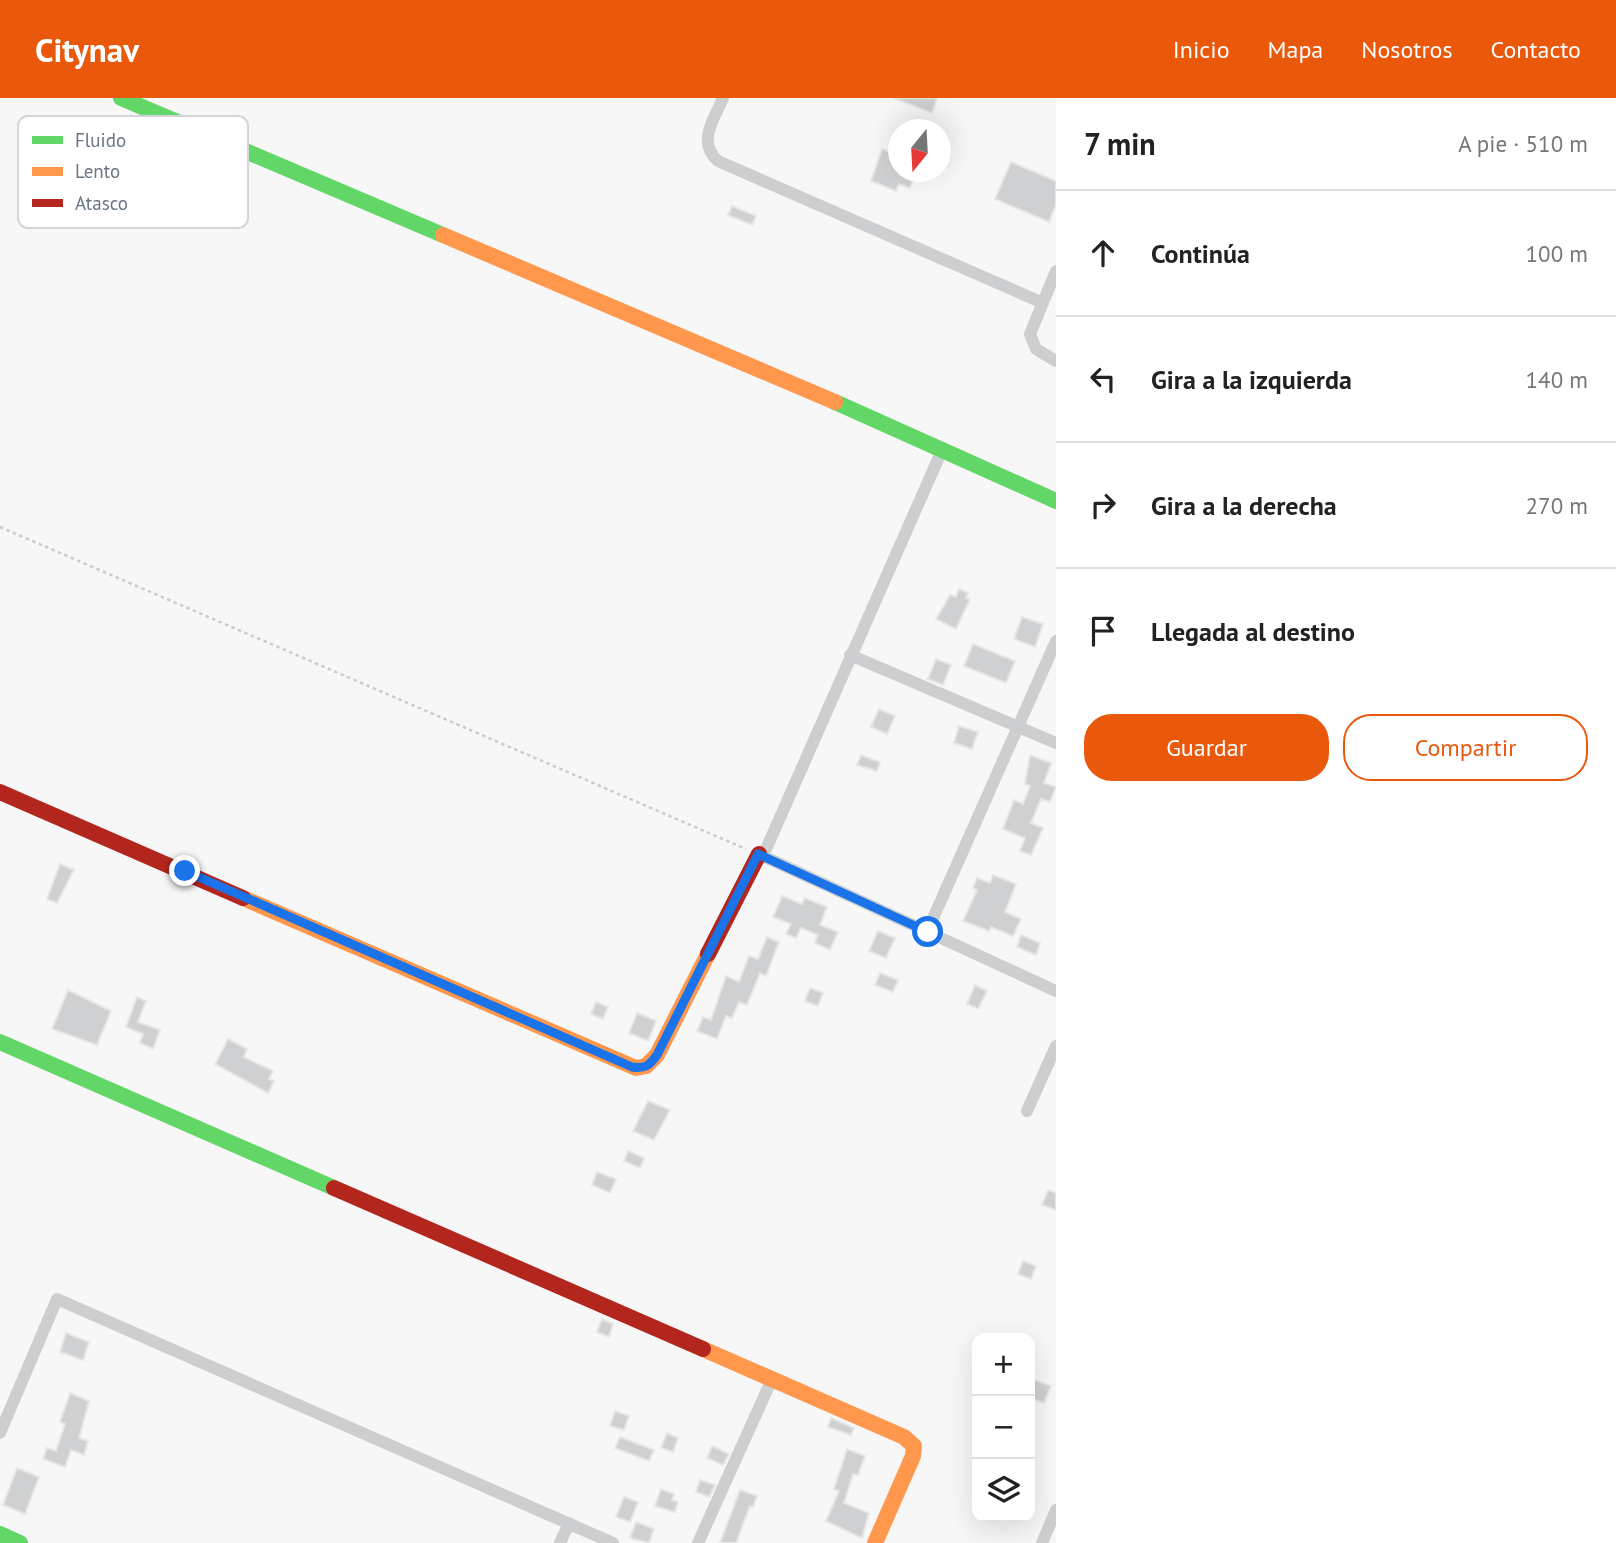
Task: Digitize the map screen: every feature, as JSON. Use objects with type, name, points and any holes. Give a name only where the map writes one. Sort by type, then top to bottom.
[{"type":"street","points":[[121,98],[163,116]]},
{"type":"street","points":[[723,98],[706,139],[709,152],[718,161],[1043,303]]},
{"type":"street","points":[[248,152],[943,449],[1056,502]]},
{"type":"street","points":[[1056,271],[1030,334],[1036,349],[1056,361]]},
{"type":"street","points":[[943,449],[763,856],[1056,991]]},
{"type":"street","points":[[928,932],[1056,641]]},
{"type":"street","points":[[850,655],[1056,743]]},
{"type":"street","points":[[0,792],[632,1067],[641,1068],[651,1064],[657,1055],[758,854]]},
{"type":"street","points":[[0,1042],[904,1437],[914,1446],[913,1456],[876,1543]]},
{"type":"street","points":[[1027,1111],[1056,1046]]},
{"type":"street","points":[[0,1433],[57,1299],[613,1543]]},
{"type":"street","points":[[698,1543],[772,1379]]},
{"type":"street","points":[[1042,1543],[1056,1510]]},
{"type":"street","points":[[560,1543],[569,1523]]},
{"type":"street","points":[[0,1535],[20,1543]]},
{"type":"path","points":[[0,527],[758,854]]},
{"type":"building","points":[[893,98],[937,98],[932,113]]},
{"type":"building","points":[[882,149],[888,151],[888,182],[912,182],[910,188],[899,184],[896,191],[871,181]]},
{"type":"building","points":[[1011,162],[1056,181],[1056,205],[1049,222],[995,199]]},
{"type":"building","points":[[732,206],[756,216],[752,225],[728,215]]},
{"type":"building","points":[[959,589],[968,593],[966,598],[970,599],[956,629],[936,619],[950,595],[956,597]]},
{"type":"building","points":[[1022,617],[1043,624],[1035,647],[1014,639]]},
{"type":"building","points":[[973,644],[1015,661],[1006,683],[964,666]]},
{"type":"building","points":[[936,659],[951,665],[943,685],[928,679]]},
{"type":"building","points":[[879,709],[895,716],[887,734],[871,727]]},
{"type":"building","points":[[959,726],[978,732],[972,749],[954,743]]},
{"type":"building","points":[[861,755],[880,762],[877,771],[857,765]]},
{"type":"building","points":[[1030,755],[1051,763],[1044,783],[1056,787],[1050,802],[1041,799],[1031,823],[1043,828],[1031,855],[1020,851],[1025,838],[1003,829],[1014,800],[1023,804],[1030,786],[1025,784]]},
{"type":"building","points":[[60,864],[74,870],[57,903],[47,899]]},
{"type":"building","points":[[993,875],[1016,884],[1005,912],[1021,919],[1013,936],[991,927],[989,931],[963,921],[977,890],[973,888],[977,878],[990,883]]},
{"type":"building","points":[[782,896],[802,904],[805,898],[827,907],[820,925],[838,932],[830,950],[815,943],[818,935],[801,928],[796,938],[786,934],[791,924],[773,917]]},
{"type":"building","points":[[878,931],[895,938],[886,958],[869,951]]},
{"type":"building","points":[[1021,935],[1040,943],[1036,955],[1017,947]]},
{"type":"building","points":[[767,937],[779,942],[766,976],[760,973],[747,1005],[739,1002],[732,1018],[726,1016],[717,1039],[697,1031],[703,1017],[711,1020],[726,976],[739,982],[749,956],[758,959]]},
{"type":"building","points":[[880,973],[898,980],[893,992],[875,985]]},
{"type":"building","points":[[975,985],[987,991],[978,1009],[967,1004]]},
{"type":"building","points":[[810,988],[823,993],[818,1006],[805,1001]]},
{"type":"building","points":[[68,990],[111,1011],[97,1045],[52,1029]]},
{"type":"building","points":[[137,997],[146,1001],[138,1022],[160,1030],[153,1049],[140,1043],[143,1034],[126,1027]]},
{"type":"building","points":[[596,1002],[608,1007],[603,1019],[591,1014]]},
{"type":"building","points":[[637,1013],[656,1021],[648,1041],[629,1033]]},
{"type":"building","points":[[228,1039],[247,1049],[244,1057],[273,1071],[269,1079],[274,1081],[268,1093],[215,1064]]},
{"type":"building","points":[[648,1101],[670,1110],[654,1140],[633,1131]]},
{"type":"building","points":[[628,1151],[644,1158],[640,1168],[624,1161]]},
{"type":"building","points":[[597,1172],[616,1179],[610,1193],[592,1185]]},
{"type":"building","points":[[1048,1190],[1056,1193],[1056,1210],[1042,1205]]},
{"type":"building","points":[[1023,1261],[1036,1266],[1031,1279],[1018,1274]]},
{"type":"building","points":[[602,1319],[613,1324],[609,1337],[597,1332]]},
{"type":"building","points":[[66,1333],[89,1342],[83,1360],[60,1352]]},
{"type":"building","points":[[1035,1380],[1051,1386],[1044,1403],[1035,1400]]},
{"type":"building","points":[[70,1393],[89,1401],[79,1438],[88,1441],[84,1455],[71,1450],[65,1467],[43,1459],[47,1448],[56,1451],[65,1424],[60,1422]]},
{"type":"building","points":[[615,1411],[629,1416],[624,1430],[610,1426]]},
{"type":"building","points":[[831,1418],[854,1428],[851,1435],[828,1427]]},
{"type":"building","points":[[667,1433],[678,1438],[673,1452],[661,1448]]},
{"type":"building","points":[[620,1437],[654,1450],[649,1461],[615,1448]]},
{"type":"building","points":[[712,1446],[729,1454],[723,1465],[707,1458]]},
{"type":"building","points":[[847,1449],[865,1456],[858,1475],[853,1474],[844,1503],[869,1513],[862,1538],[826,1521],[839,1491],[834,1489]]},
{"type":"building","points":[[17,1468],[39,1477],[25,1514],[3,1505]]},
{"type":"building","points":[[700,1480],[715,1485],[709,1497],[696,1492]]},
{"type":"building","points":[[661,1489],[674,1494],[672,1500],[678,1502],[675,1512],[655,1506]]},
{"type":"building","points":[[740,1490],[757,1496],[753,1507],[750,1506],[736,1543],[720,1543]]},
{"type":"building","points":[[624,1497],[638,1502],[630,1522],[616,1517]]},
{"type":"building","points":[[636,1522],[654,1529],[649,1543],[630,1538]]},
{"type":"traffic: fast","points":[[121,98],[163,116]]},
{"type":"traffic: fast","points":[[248,152],[443,235]]},
{"type":"traffic: fast","points":[[835,402],[1056,501]]},
{"type":"traffic: fast","points":[[0,1042],[334,1188]]},
{"type":"traffic: fast","points":[[0,1534],[20,1543]]},
{"type":"traffic: slow","points":[[443,235],[835,402]]},
{"type":"traffic: slow","points":[[243,898],[636,1068],[646,1066],[657,1055],[708,954]]},
{"type":"traffic: slow","points":[[703,1349],[904,1437],[914,1446],[913,1456],[875,1543]]},
{"type":"traffic: jam","points":[[0,792],[243,898]]},
{"type":"traffic: jam","points":[[708,954],[759,854]]},
{"type":"traffic: jam","points":[[334,1188],[703,1349]]},
{"type":"route","points":[[185,871],[632,1067],[641,1068],[651,1064],[657,1055],[758,854],[928,932]]}]
